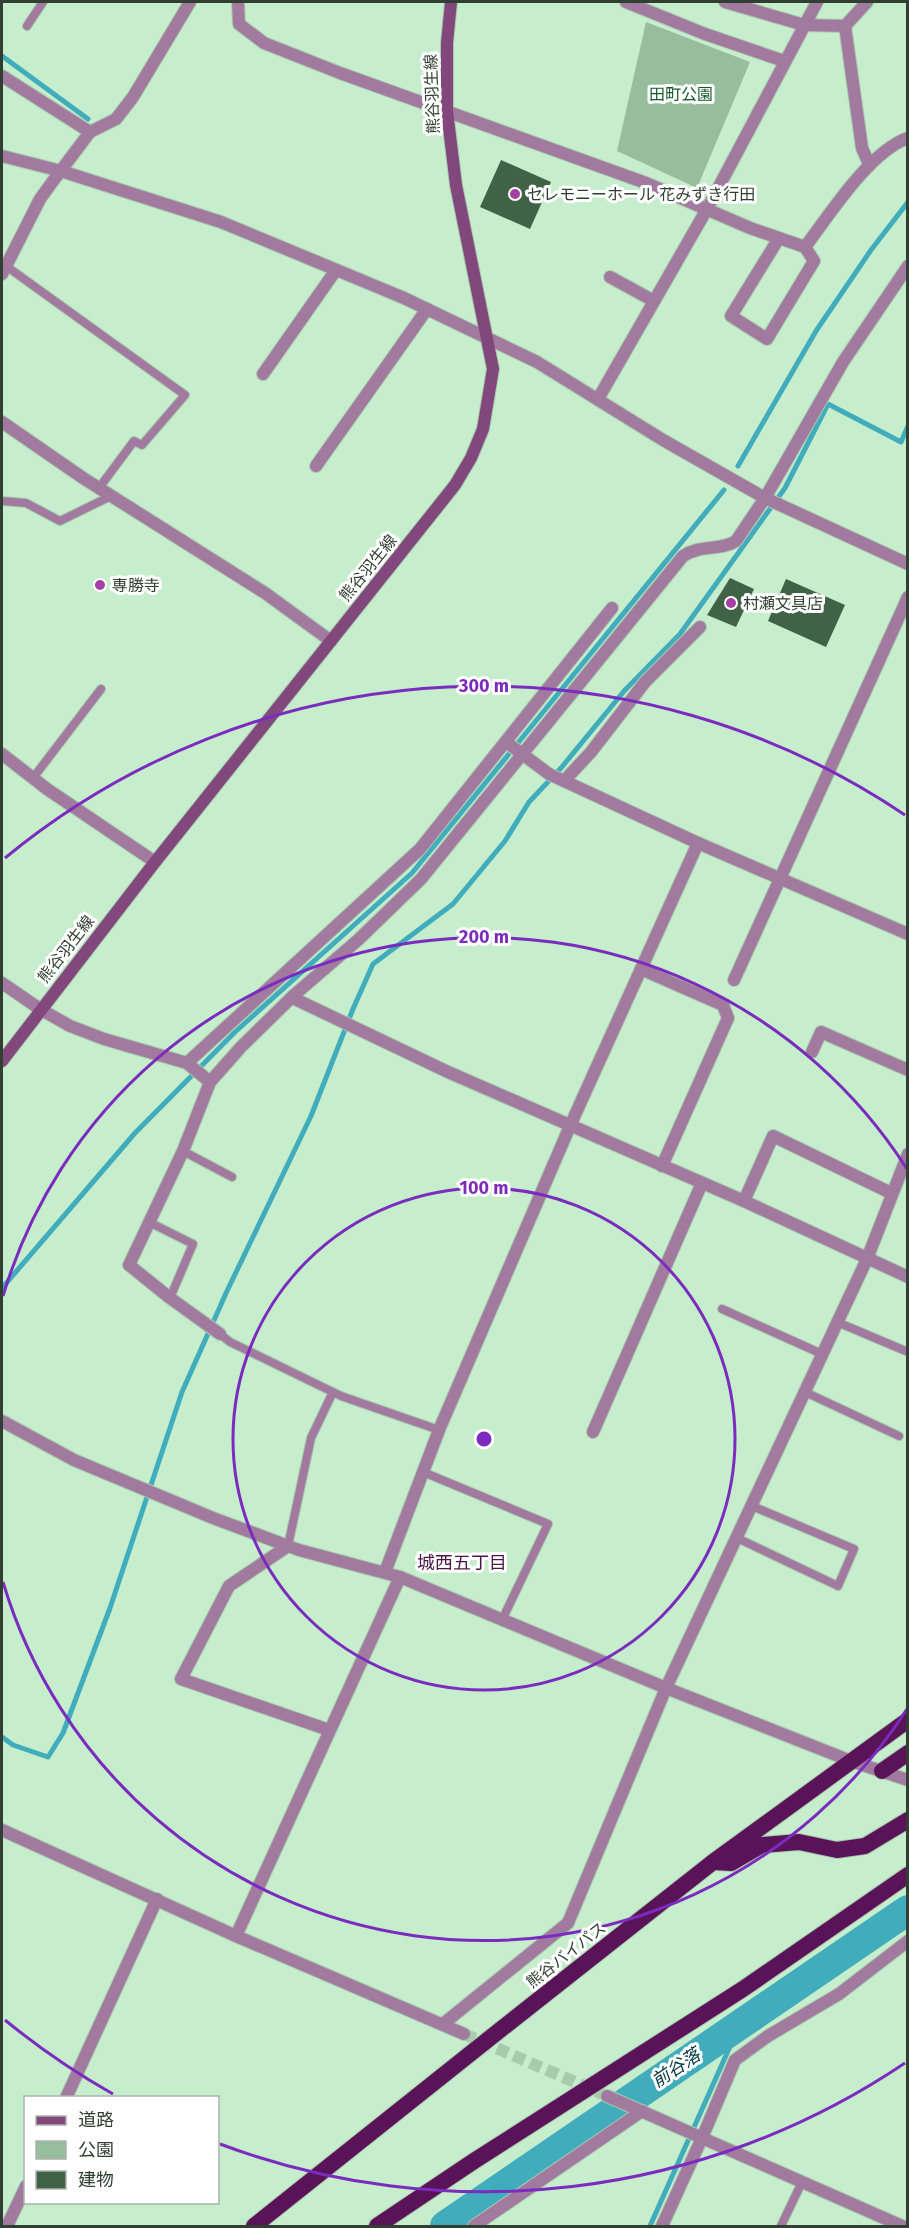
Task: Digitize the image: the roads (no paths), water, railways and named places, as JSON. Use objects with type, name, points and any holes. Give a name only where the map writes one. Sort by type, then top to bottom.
[{"type":"highway","name":"熊谷バイパス","points":[[254,2226],[713,1862],[908,1720]]},
{"type":"highway","points":[[882,1771],[908,1753]]},
{"type":"highway","points":[[713,1862],[731,1863],[762,1845],[799,1842],[837,1850],[866,1846],[908,1820]]},
{"type":"highway","points":[[377,2226],[474,2161],[743,1989],[908,1875]]},
{"type":"main road","name":"熊谷羽生線","points":[[2,1061],[154,862],[455,485],[471,458],[483,429],[493,369],[456,185],[447,111],[447,43],[451,2]]},
{"type":"street","points":[[4,270],[40,199],[90,132],[116,118],[134,97],[190,2]]},
{"type":"street","points":[[238,2],[239,24],[264,43],[340,73],[646,183],[805,247],[814,261],[767,339],[731,316],[779,238]]},
{"type":"street","points":[[626,2],[705,34],[784,61]]},
{"type":"street","points":[[725,2],[804,25],[844,26],[867,2]]},
{"type":"street","points":[[598,399],[707,209],[817,2]]},
{"type":"street","points":[[844,26],[862,148],[869,164]]},
{"type":"street","points":[[2,76],[90,132]]},
{"type":"street","points":[[805,247],[869,164],[897,141],[908,138]]},
{"type":"street","points":[[2,156],[61,171],[221,222],[427,309],[537,362],[663,440],[772,501],[908,564]]},
{"type":"street","points":[[220,1335],[129,1265],[183,1151],[198,1071],[420,849],[513,749],[683,556],[696,549],[730,545],[736,542],[772,501],[843,362],[908,266]]},
{"type":"street","points":[[263,374],[336,270]]},
{"type":"street","points":[[610,277],[654,301]]},
{"type":"street","points":[[316,466],[427,309]]},
{"type":"street","points":[[2,422],[111,496],[265,593],[331,641]]},
{"type":"street","points":[[735,980],[908,597]]},
{"type":"street","points":[[2,983],[70,1026],[198,1071],[241,1047],[293,996],[422,879],[612,608]]},
{"type":"street","points":[[557,778],[591,752],[645,682],[700,627]]},
{"type":"street","points":[[513,749],[557,778],[698,843],[908,934]]},
{"type":"street","points":[[2,754],[154,862]]},
{"type":"street","points":[[385,1572],[439,1430],[570,1126],[698,843]]},
{"type":"street","points":[[641,969],[723,1005],[728,1018],[662,1166]]},
{"type":"street","points":[[293,996],[297,1000],[448,1072],[744,1201],[908,1276]]},
{"type":"street","points":[[812,1052],[821,1032],[908,1070]]},
{"type":"street","points":[[744,1201],[774,1136],[891,1193]]},
{"type":"street","points":[[443,2024],[568,1923],[666,1688],[867,1259],[908,1154]]},
{"type":"street","points":[[593,1432],[702,1183]]},
{"type":"street","points":[[2,1421],[74,1460],[159,1495],[288,1546],[400,1577],[666,1688],[851,1761],[908,1780]]},
{"type":"street","points":[[288,1546],[229,1586],[181,1678],[329,1730]]},
{"type":"street","points":[[236,1936],[400,1577]]},
{"type":"street","points":[[2,1830],[236,1936],[464,2034]]},
{"type":"street","points":[[66,2096],[158,1899]]},
{"type":"street","points":[[662,2226],[735,2060],[768,2036],[839,1994],[908,1941]]},
{"type":"street","points":[[607,2096],[902,2226]]},
{"type":"street","points":[[474,2226],[642,2111]]},
{"type":"street","points":[[7,2226],[24,2190]]},
{"type":"lane","points":[[27,26],[43,2]]},
{"type":"lane","points":[[4,270],[185,395],[142,445],[134,441],[99,488]]},
{"type":"lane","points":[[2,501],[26,503],[60,521],[111,496]]},
{"type":"lane","points":[[33,778],[102,689]]},
{"type":"lane","points":[[183,1151],[232,1177]]},
{"type":"lane","points":[[149,1222],[193,1244],[170,1298]]},
{"type":"lane","points":[[722,1309],[822,1354]]},
{"type":"lane","points":[[837,1322],[908,1352]]},
{"type":"lane","points":[[220,1335],[333,1392],[439,1430]]},
{"type":"lane","points":[[288,1546],[311,1438],[333,1392]]},
{"type":"lane","points":[[805,1392],[899,1436]]},
{"type":"lane","points":[[423,1472],[548,1524],[502,1620]]},
{"type":"lane","points":[[736,1538],[838,1586],[854,1550],[752,1506]]},
{"type":"lane","points":[[781,2226],[802,2182]]},
{"type":"waterway","points":[[2,56],[88,119]]},
{"type":"waterway","points":[[738,466],[816,331],[871,250],[908,202]]},
{"type":"waterway","points":[[2,1737],[13,1745],[48,1757],[63,1733],[110,1608],[182,1392],[227,1291],[311,1116],[373,964],[453,904],[505,841],[529,802],[561,768],[625,690],[680,634],[785,488],[828,404],[901,442],[908,426]]},
{"type":"waterway","points":[[2,1288],[135,1133],[235,1032],[412,873],[724,490]]},
{"type":"waterway","name":"前谷落","points":[[445,2226],[908,1910]]},
{"type":"waterway","points":[[650,2226],[740,2024]]},
{"type":"tunnel","points":[[464,2034],[607,2096]]},
{"type":"place","name":"セレモニーホール 花みずき行田","points":[[515,194]]},
{"type":"place","name":"専勝寺","points":[[100,585]]},
{"type":"place","name":"村瀬文具店","points":[[731,603]]},
{"type":"district","name":"城西五丁目","points":[[462,1563]]},
{"type":"park label","name":"田町公園","points":[[681,94]]}]
